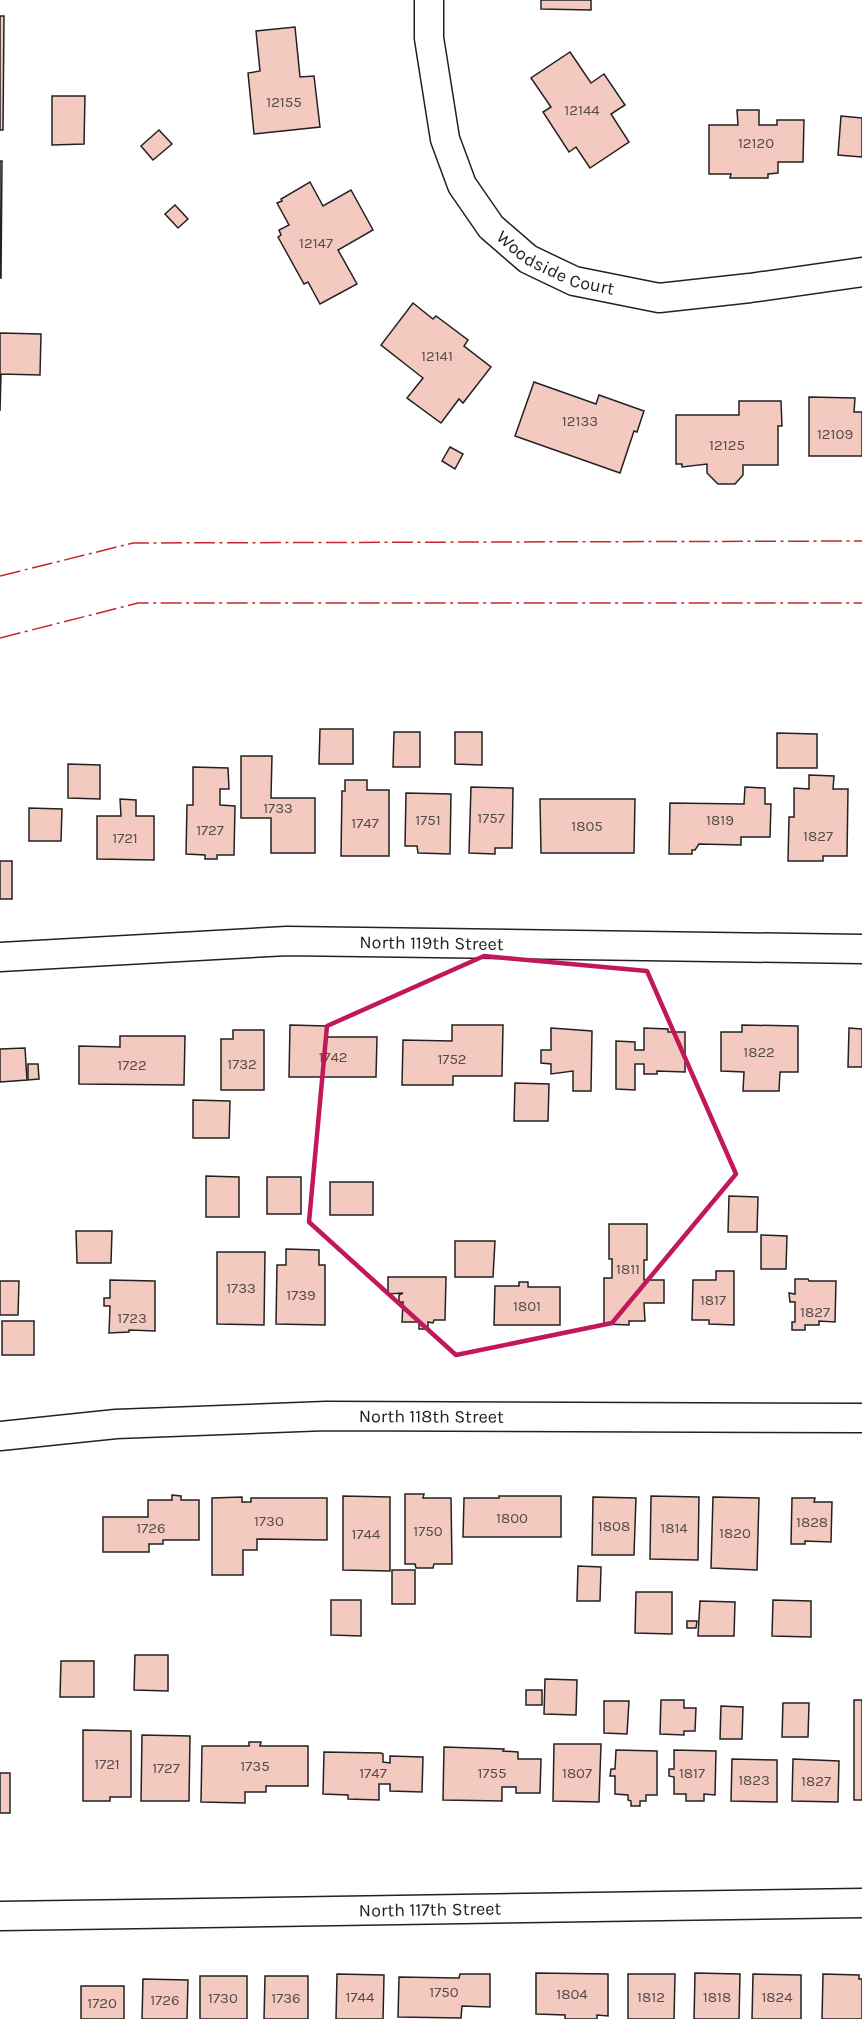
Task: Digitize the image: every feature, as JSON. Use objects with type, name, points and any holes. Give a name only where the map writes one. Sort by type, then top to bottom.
[{"type":"street","name":"Woodside Court","points":[[429,0],[429,38],[445,139],[462,185],[491,227],[528,260],[574,281],[659,298],[862,273]]},
{"type":"street","name":"North 119th Street","points":[[0,957],[287,941],[862,949]]},
{"type":"street","name":"North 118th Street","points":[[0,1436],[116,1424],[326,1416],[862,1418]]},
{"type":"street","name":"North 117th Street","points":[[0,1916],[862,1903]]},
{"type":"highlighted area","points":[[484,956],[647,971],[736,1174],[612,1323],[456,1355],[309,1222],[327,1026]]},
{"type":"building","points":[[541,0],[591,0],[591,10],[541,9]]},
{"type":"building","points":[[0,16],[4,16],[3,130],[0,130]]},
{"type":"building","points":[[295,27],[300,77],[314,76],[320,127],[254,134],[248,73],[260,71],[256,31]]},
{"type":"building","points":[[570,52],[591,83],[604,74],[625,105],[611,114],[629,142],[590,168],[576,147],[569,152],[543,112],[551,107],[531,78]]},
{"type":"building","points":[[52,96],[85,96],[84,144],[52,145]]},
{"type":"building","points":[[737,110],[759,110],[759,125],[777,125],[777,120],[804,120],[803,162],[778,162],[778,173],[768,174],[768,178],[730,178],[731,174],[709,174],[709,125],[738,125]]},
{"type":"building","points":[[841,116],[862,118],[862,157],[838,155]]},
{"type":"building","points":[[159,130],[172,144],[153,160],[141,146]]},
{"type":"building","points":[[0,161],[2,161],[1,278],[0,278]]},
{"type":"building","points":[[310,182],[323,206],[351,190],[373,230],[338,250],[357,284],[320,304],[308,282],[304,284],[278,237],[281,235],[279,230],[289,225],[277,203]]},
{"type":"building","points":[[175,205],[188,219],[178,228],[165,214]]},
{"type":"building","points":[[413,303],[433,319],[436,316],[468,340],[464,346],[491,367],[463,403],[459,399],[441,423],[407,398],[423,378],[381,345]]},
{"type":"building","points":[[0,333],[41,334],[40,375],[1,374],[0,411]]},
{"type":"building","points":[[534,382],[596,404],[599,395],[644,411],[637,432],[634,431],[620,473],[515,436]]},
{"type":"building","points":[[809,397],[855,398],[854,412],[862,412],[862,456],[809,456]]},
{"type":"building","points":[[739,401],[781,401],[782,426],[778,426],[778,465],[743,465],[743,475],[735,484],[718,484],[707,473],[707,464],[682,467],[682,464],[676,464],[676,415],[739,415]]},
{"type":"building","points":[[450,447],[463,454],[455,469],[442,461]]},
{"type":"building","points":[[320,729],[353,729],[353,764],[319,764]]},
{"type":"building","points":[[394,732],[420,732],[420,767],[393,767]]},
{"type":"building","points":[[455,732],[482,732],[482,765],[455,764]]},
{"type":"building","points":[[777,733],[817,734],[817,768],[777,768]]},
{"type":"building","points":[[241,756],[272,756],[271,798],[315,798],[315,853],[271,853],[271,818],[241,818]]},
{"type":"building","points":[[68,764],[100,765],[100,799],[68,798]]},
{"type":"building","points":[[193,767],[228,768],[229,789],[220,789],[220,805],[235,806],[234,855],[217,855],[217,859],[205,859],[205,855],[186,854],[187,805],[193,805]]},
{"type":"building","points":[[809,775],[834,776],[833,789],[848,789],[847,856],[823,856],[823,861],[788,861],[789,817],[794,817],[794,788],[809,789]]},
{"type":"building","points":[[345,780],[367,780],[367,790],[389,790],[389,856],[341,856],[342,791],[345,791]]},
{"type":"building","points":[[471,787],[513,788],[512,848],[495,848],[495,854],[469,853]]},
{"type":"building","points":[[745,787],[765,788],[765,804],[771,804],[770,837],[741,837],[741,845],[699,844],[695,850],[692,850],[692,854],[669,854],[670,803],[744,804]]},
{"type":"building","points":[[406,793],[451,794],[450,854],[418,853],[417,846],[405,846]]},
{"type":"building","points":[[120,799],[136,800],[136,816],[154,816],[154,860],[97,859],[97,816],[121,816]]},
{"type":"building","points":[[540,799],[635,799],[634,853],[541,853]]},
{"type":"building","points":[[29,808],[62,809],[61,841],[29,841]]},
{"type":"building","points":[[0,861],[12,861],[12,899],[0,899]]},
{"type":"building","points":[[290,1025],[327,1026],[327,1037],[377,1037],[376,1077],[289,1077]]},
{"type":"building","points":[[452,1025],[503,1025],[502,1076],[453,1076],[453,1085],[402,1085],[403,1040],[452,1041]]},
{"type":"building","points":[[742,1025],[798,1026],[798,1072],[780,1072],[779,1091],[743,1091],[744,1072],[721,1071],[721,1032],[742,1032]]},
{"type":"building","points":[[551,1028],[592,1031],[591,1091],[573,1091],[573,1071],[551,1074],[551,1064],[541,1063],[541,1050],[551,1050]]},
{"type":"building","points":[[644,1028],[685,1032],[685,1072],[657,1071],[657,1074],[644,1074],[644,1064],[635,1064],[635,1090],[616,1089],[616,1041],[635,1042],[635,1050],[644,1050]]},
{"type":"building","points":[[849,1028],[862,1029],[862,1067],[848,1067]]},
{"type":"building","points":[[233,1030],[264,1030],[264,1090],[221,1090],[221,1039],[233,1039]]},
{"type":"building","points":[[120,1036],[185,1036],[184,1085],[79,1084],[79,1046],[120,1047]]},
{"type":"building","points":[[25,1048],[27,1080],[0,1082],[0,1049]]},
{"type":"building","points":[[28,1064],[38,1064],[39,1079],[28,1080]]},
{"type":"building","points":[[515,1083],[549,1084],[548,1121],[514,1121]]},
{"type":"building","points":[[193,1100],[230,1101],[229,1138],[193,1138]]},
{"type":"building","points":[[206,1176],[239,1177],[239,1217],[206,1217]]},
{"type":"building","points":[[267,1177],[301,1177],[301,1214],[267,1214]]},
{"type":"building","points":[[330,1182],[373,1182],[373,1215],[330,1215]]},
{"type":"building","points":[[729,1196],[758,1197],[757,1232],[728,1232]]},
{"type":"building","points":[[609,1224],[647,1224],[647,1260],[644,1260],[644,1280],[664,1280],[664,1303],[644,1303],[645,1321],[629,1321],[629,1325],[604,1324],[604,1278],[612,1278],[612,1259],[609,1259]]},
{"type":"building","points":[[76,1231],[112,1231],[111,1263],[77,1263]]},
{"type":"building","points":[[761,1235],[787,1236],[786,1269],[761,1269]]},
{"type":"building","points":[[455,1241],[495,1241],[493,1277],[455,1277]]},
{"type":"building","points":[[286,1249],[319,1250],[319,1265],[325,1265],[325,1325],[276,1324],[277,1265],[286,1265]]},
{"type":"building","points":[[217,1252],[265,1252],[264,1325],[217,1324]]},
{"type":"building","points":[[716,1271],[734,1271],[734,1325],[709,1324],[709,1320],[692,1320],[693,1280],[716,1280]]},
{"type":"building","points":[[388,1277],[446,1277],[445,1320],[428,1322],[428,1329],[419,1329],[419,1322],[402,1322],[403,1302],[399,1302],[399,1295],[403,1293],[388,1294]]},
{"type":"building","points":[[795,1279],[836,1281],[835,1322],[819,1321],[819,1325],[805,1325],[805,1330],[792,1330],[792,1322],[795,1322],[795,1302],[790,1302],[789,1293],[795,1294]]},
{"type":"building","points":[[110,1280],[155,1281],[155,1331],[129,1330],[129,1332],[109,1333],[110,1306],[104,1306],[104,1298],[110,1298]]},
{"type":"building","points":[[0,1281],[19,1281],[18,1315],[0,1315]]},
{"type":"building","points":[[519,1282],[528,1282],[528,1287],[560,1287],[560,1325],[494,1325],[495,1286],[519,1286]]},
{"type":"building","points":[[2,1321],[34,1321],[34,1355],[2,1355]]},
{"type":"building","points":[[405,1494],[424,1494],[423,1498],[451,1498],[452,1564],[434,1564],[433,1568],[416,1568],[415,1564],[405,1564]]},
{"type":"building","points":[[172,1495],[181,1496],[181,1500],[199,1500],[199,1540],[163,1540],[163,1544],[149,1544],[149,1552],[103,1552],[103,1517],[148,1517],[148,1500],[172,1500]]},
{"type":"building","points":[[343,1496],[390,1497],[390,1571],[343,1570]]},
{"type":"building","points":[[499,1496],[561,1496],[561,1537],[463,1537],[464,1498],[499,1498]]},
{"type":"building","points":[[651,1496],[699,1497],[698,1560],[650,1559]]},
{"type":"building","points":[[242,1497],[242,1502],[251,1502],[251,1498],[327,1498],[327,1540],[257,1539],[257,1550],[243,1550],[243,1575],[212,1575],[212,1498]]},
{"type":"building","points":[[593,1497],[636,1498],[634,1555],[592,1555]]},
{"type":"building","points":[[713,1497],[759,1498],[757,1570],[711,1568]]},
{"type":"building","points":[[792,1498],[815,1498],[814,1502],[832,1502],[831,1542],[805,1541],[805,1544],[791,1544]]},
{"type":"building","points":[[578,1566],[601,1567],[600,1601],[577,1601]]},
{"type":"building","points":[[392,1570],[415,1570],[415,1604],[392,1604]]},
{"type":"building","points":[[636,1592],[672,1592],[672,1634],[635,1633]]},
{"type":"building","points":[[331,1600],[361,1600],[361,1636],[331,1635]]},
{"type":"building","points":[[773,1600],[811,1601],[811,1637],[772,1636]]},
{"type":"building","points":[[700,1601],[735,1602],[734,1636],[698,1636]]},
{"type":"building","points":[[687,1621],[697,1621],[696,1628],[687,1628]]},
{"type":"building","points":[[135,1655],[168,1655],[168,1691],[134,1690]]},
{"type":"building","points":[[61,1661],[94,1661],[94,1697],[60,1697]]},
{"type":"building","points":[[545,1679],[577,1680],[576,1715],[544,1714]]},
{"type":"building","points":[[526,1690],[542,1690],[542,1705],[526,1705]]},
{"type":"building","points":[[661,1700],[684,1700],[684,1708],[696,1708],[695,1731],[684,1731],[684,1735],[660,1734]]},
{"type":"building","points":[[854,1700],[862,1700],[862,1800],[854,1800]]},
{"type":"building","points":[[604,1701],[629,1701],[627,1734],[604,1733]]},
{"type":"building","points":[[783,1703],[809,1703],[808,1737],[782,1737]]},
{"type":"building","points":[[721,1706],[743,1707],[742,1739],[720,1739]]},
{"type":"building","points":[[83,1730],[131,1731],[131,1797],[110,1797],[110,1801],[83,1801]]},
{"type":"building","points":[[142,1735],[190,1736],[189,1801],[141,1801]]},
{"type":"building","points":[[249,1742],[261,1742],[260,1746],[308,1746],[308,1786],[266,1786],[266,1792],[245,1792],[245,1803],[201,1802],[202,1746],[249,1746]]},
{"type":"building","points":[[554,1744],[601,1744],[599,1802],[553,1801]]},
{"type":"building","points":[[444,1747],[504,1749],[503,1751],[518,1752],[518,1759],[541,1759],[540,1793],[516,1793],[516,1787],[502,1787],[502,1801],[443,1800]]},
{"type":"building","points":[[616,1750],[657,1751],[657,1795],[646,1795],[646,1801],[640,1801],[640,1806],[631,1806],[628,1795],[615,1794],[615,1776],[610,1776],[611,1769],[615,1769]]},
{"type":"building","points":[[674,1750],[716,1751],[715,1795],[704,1794],[704,1801],[686,1801],[686,1794],[674,1794],[674,1777],[669,1776],[669,1769],[674,1769]]},
{"type":"building","points":[[324,1752],[381,1753],[383,1762],[390,1763],[390,1756],[423,1757],[422,1792],[390,1791],[390,1784],[379,1784],[379,1800],[348,1799],[348,1795],[323,1794]]},
{"type":"building","points":[[732,1759],[777,1760],[777,1802],[731,1801]]},
{"type":"building","points":[[793,1759],[839,1761],[838,1802],[792,1801]]},
{"type":"building","points":[[0,1773],[10,1773],[10,1813],[0,1813]]},
{"type":"building","points":[[536,1973],[608,1974],[608,2016],[597,2015],[597,2019],[565,2019],[565,2015],[536,2014]]},
{"type":"building","points":[[695,1973],[740,1974],[739,2019],[694,2019]]},
{"type":"building","points":[[337,1974],[384,1975],[383,2019],[336,2019]]},
{"type":"building","points":[[460,1974],[490,1974],[490,2007],[462,2006],[461,2018],[398,2017],[399,1977],[459,1978]]},
{"type":"building","points":[[628,1974],[675,1974],[674,2019],[628,2019]]},
{"type":"building","points":[[753,1974],[801,1975],[801,2019],[752,2019]]},
{"type":"building","points":[[823,1974],[859,1975],[859,1979],[862,1979],[862,2019],[822,2019]]},
{"type":"building","points":[[200,1976],[247,1976],[247,2019],[200,2019]]},
{"type":"building","points":[[265,1976],[308,1976],[308,2019],[264,2019]]},
{"type":"building","points":[[143,1979],[188,1980],[187,2019],[142,2019]]},
{"type":"building","points":[[81,1986],[124,1986],[124,2019],[81,2019]]},
{"type":"power","points":[[0,576],[133,543],[862,541]]},
{"type":"power","points":[[0,638],[138,603],[862,603]]}]
